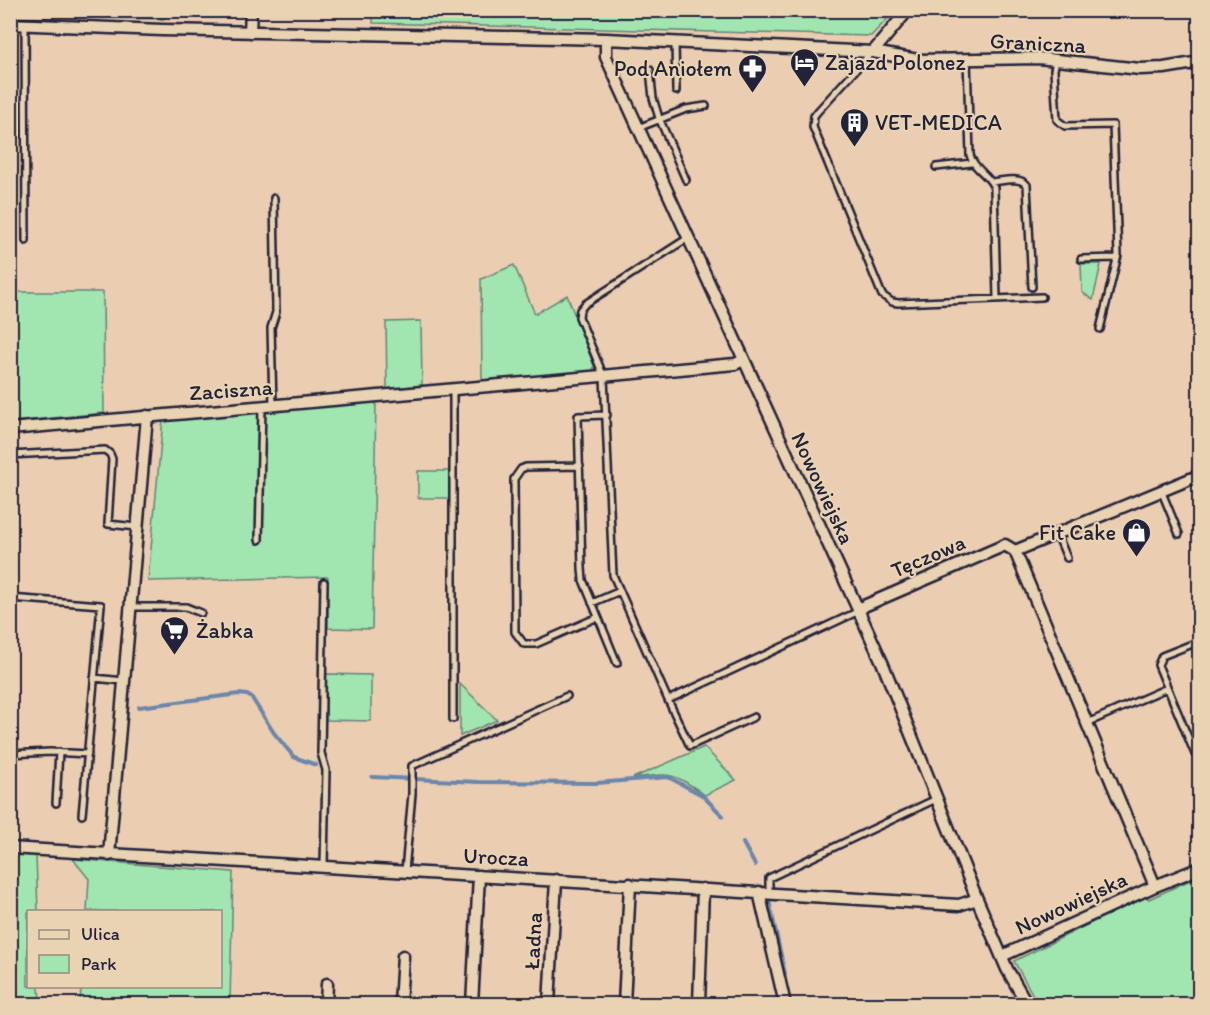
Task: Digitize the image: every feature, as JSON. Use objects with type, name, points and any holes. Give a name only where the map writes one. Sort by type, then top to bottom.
[{"type":"street","points":[[250,32],[251,10]]},
{"type":"street","points":[[873,52],[908,10]]},
{"type":"street","name":"Graniczna","points":[[10,24],[250,32],[606,39],[873,52],[918,60],[1038,58],[1140,69],[1200,62]]},
{"type":"street","name":"Nowowiejska","points":[[606,39],[606,57],[859,610],[977,899],[1027,1005]]},
{"type":"street","name":"Zaciszna","points":[[10,429],[604,377],[735,364],[744,360]]},
{"type":"street","points":[[110,855],[147,416]]},
{"type":"street","points":[[1015,551],[1200,475]]},
{"type":"street","name":"Tęczowa","points":[[859,610],[1005,546],[1015,551]]},
{"type":"street","name":"Nowowiejska","points":[[1002,956],[1155,886],[1015,551]]},
{"type":"street","name":"Urocza","points":[[10,848],[959,905],[977,899]]},
{"type":"street","points":[[1155,886],[1200,868]]},
{"type":"street","points":[[472,1005],[479,876]]},
{"type":"street","name":"Ładna","points":[[549,1005],[556,880]]},
{"type":"street","points":[[624,1005],[630,884]]},
{"type":"street","points":[[699,1005],[703,889]]},
{"type":"street","points":[[764,892],[785,1005]]},
{"type":"street","points":[[400,1005],[403,956]]},
{"type":"street","points":[[326,1005],[327,984]]},
{"type":"lane","points":[[25,24],[26,241]]},
{"type":"lane","points":[[675,42],[676,91]]},
{"type":"lane","points":[[873,52],[865,57],[818,111],[814,116],[813,127],[882,295],[898,303],[1042,297]]},
{"type":"lane","points":[[967,59],[970,155],[972,162],[992,182],[994,188],[997,298]]},
{"type":"lane","points":[[1056,60],[1054,70],[1057,120],[1065,126],[1113,125],[1118,258],[1100,329]]},
{"type":"lane","points":[[650,70],[653,98],[659,118],[686,180]]},
{"type":"lane","points":[[638,128],[686,109],[706,106]]},
{"type":"lane","points":[[936,167],[972,162]]},
{"type":"lane","points":[[992,182],[1017,180],[1023,181],[1027,186],[1032,287]]},
{"type":"lane","points":[[259,540],[271,328],[276,312],[274,198]]},
{"type":"lane","points":[[688,238],[618,285],[585,304],[580,310],[579,317],[604,377],[611,563],[613,575],[690,746],[754,717]]},
{"type":"lane","points":[[1081,260],[1118,258]]},
{"type":"lane","points":[[453,390],[453,719]]},
{"type":"lane","points":[[607,415],[579,416],[583,580],[617,663]]},
{"type":"lane","points":[[10,455],[105,450],[112,459],[108,524],[137,527]]},
{"type":"lane","points":[[580,466],[526,467],[516,474],[514,479],[515,632],[524,644],[536,644],[598,616]]},
{"type":"lane","points":[[1161,490],[1179,534]]},
{"type":"lane","points":[[1057,534],[1067,558]]},
{"type":"lane","points":[[324,582],[321,753],[326,770],[324,866]]},
{"type":"lane","points":[[592,603],[620,591]]},
{"type":"lane","points":[[10,598],[101,605],[82,815]]},
{"type":"lane","points":[[130,607],[186,607],[201,613]]},
{"type":"lane","points":[[668,700],[859,610]]},
{"type":"lane","points":[[1200,641],[1162,656],[1158,665],[1195,754],[1200,758]]},
{"type":"lane","points":[[94,678],[124,681]]},
{"type":"lane","points":[[1087,723],[1167,688]]},
{"type":"lane","points":[[405,871],[412,766],[567,696]]},
{"type":"lane","points":[[10,754],[59,752],[88,754]]},
{"type":"lane","points":[[56,803],[59,752]]},
{"type":"lane","points":[[764,892],[769,878],[937,798]]},
{"type":"green space","points":[[80,10],[173,11],[163,19],[79,17]]},
{"type":"green space","points":[[373,10],[895,11],[871,36],[373,23]]},
{"type":"green space","points":[[1081,264],[1101,264],[1093,300],[1082,292]]},
{"type":"green space","points":[[514,265],[535,314],[567,295],[594,366],[593,371],[482,380],[481,279]]},
{"type":"green space","points":[[11,292],[103,292],[104,413],[11,422]]},
{"type":"green space","points":[[421,321],[422,385],[387,389],[386,322]]},
{"type":"green space","points":[[376,401],[372,629],[328,628],[328,577],[148,581],[163,419]]},
{"type":"green space","points":[[418,471],[449,471],[450,498],[418,498]]},
{"type":"green space","points":[[326,674],[371,675],[371,721],[326,720]]},
{"type":"green space","points":[[460,684],[497,720],[460,736]]},
{"type":"green space","points":[[704,747],[736,780],[705,795],[671,776],[633,778]]},
{"type":"green space","points":[[11,854],[36,856],[38,910],[27,910],[27,988],[39,988],[40,1004],[11,1004]]},
{"type":"green space","points":[[73,859],[233,872],[230,1004],[80,1004],[81,988],[222,988],[222,910],[87,910],[89,879]]},
{"type":"green space","points":[[1199,876],[1199,1004],[1038,1004],[1014,961],[1146,896],[1149,899]]},
{"type":"waterway","points":[[139,707],[239,694],[247,695],[252,698],[274,733],[294,757],[316,765]]},
{"type":"waterway","points":[[372,777],[478,782],[597,783],[668,777],[702,795],[723,816]]},
{"type":"waterway","points":[[743,843],[755,865]]},
{"type":"waterway","points":[[769,901],[785,974]]},
{"type":"place","name":"Zajazd Polonez","points":[[804,88]]},
{"type":"place","name":"Pod Aniołem","points":[[753,94]]},
{"type":"place","name":"VET-MEDICA","points":[[854,148]]},
{"type":"place","name":"Fit Cake","points":[[1137,558]]},
{"type":"place","name":"Żabka","points":[[175,656]]}]
